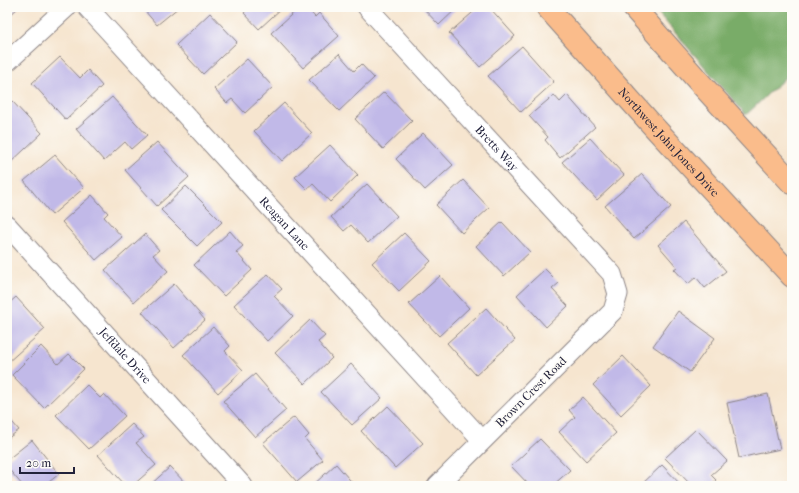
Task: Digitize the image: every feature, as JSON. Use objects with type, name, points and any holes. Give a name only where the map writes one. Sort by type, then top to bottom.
[{"type":"main road","name":"Northwest John Jones Drive","points":[[546,7],[654,127],[792,276]]},
{"type":"main road","points":[[633,7],[792,183]]},
{"type":"street","points":[[7,62],[67,7]]},
{"type":"street","name":"Reagan Lane","points":[[87,7],[482,440]]},
{"type":"street","name":"Bretts Way","points":[[367,7],[612,274],[618,294]]},
{"type":"street","name":"Jeffdale Drive","points":[[7,225],[243,486]]},
{"type":"street","name":"Brown Crest Road","points":[[436,486],[613,311],[618,294]]},
{"type":"green space","points":[[653,7],[792,7],[792,71],[746,115]]},
{"type":"building","points":[[7,7],[19,7],[7,18]]},
{"type":"building","points":[[147,7],[179,7],[157,25],[144,10]]},
{"type":"building","points":[[249,7],[283,7],[259,29],[244,13]]},
{"type":"building","points":[[300,7],[306,7],[315,17],[319,13],[339,36],[303,68],[271,33]]},
{"type":"building","points":[[422,7],[458,7],[439,25]]},
{"type":"building","points":[[479,7],[489,7],[515,36],[480,67],[449,33]]},
{"type":"building","points":[[210,13],[237,42],[203,74],[176,45]]},
{"type":"building","points":[[522,46],[554,82],[521,112],[488,76]]},
{"type":"building","points":[[339,54],[354,71],[361,64],[374,78],[339,111],[309,80]]},
{"type":"building","points":[[60,57],[80,78],[88,70],[102,86],[66,120],[32,83]]},
{"type":"building","points":[[247,59],[273,87],[245,113],[232,99],[227,103],[214,89]]},
{"type":"building","points":[[384,92],[412,121],[383,149],[355,119]]},
{"type":"building","points":[[554,95],[560,102],[567,95],[595,127],[560,158],[545,140],[548,137],[529,116]]},
{"type":"building","points":[[112,97],[147,135],[131,149],[125,142],[104,161],[76,129]]},
{"type":"building","points":[[12,101],[42,133],[9,164],[7,162],[7,106]]},
{"type":"building","points":[[284,103],[312,133],[282,161],[254,131]]},
{"type":"building","points":[[423,133],[453,165],[425,190],[396,159]]},
{"type":"building","points":[[590,138],[624,175],[597,200],[562,162]]},
{"type":"building","points":[[157,142],[189,177],[157,206],[125,170]]},
{"type":"building","points":[[330,145],[358,175],[330,202],[313,184],[307,189],[295,177]]},
{"type":"building","points":[[55,155],[84,188],[52,215],[24,181]]},
{"type":"building","points":[[642,174],[671,207],[634,239],[605,206]]},
{"type":"building","points":[[463,180],[489,208],[462,233],[436,205]]},
{"type":"building","points":[[367,184],[397,216],[368,243],[351,225],[344,231],[331,217]]},
{"type":"building","points":[[186,186],[222,222],[197,246],[161,210]]},
{"type":"building","points":[[92,195],[108,213],[104,217],[122,237],[96,260],[62,222]]},
{"type":"building","points":[[502,222],[530,252],[504,276],[476,246]]},
{"type":"building","points":[[684,222],[726,271],[705,288],[696,277],[688,284],[674,269],[677,267],[658,245]]},
{"type":"building","points":[[230,231],[243,246],[236,252],[252,270],[224,296],[194,265]]},
{"type":"building","points":[[404,233],[431,261],[399,291],[372,263]]},
{"type":"building","points":[[145,234],[159,250],[153,255],[168,271],[134,302],[105,270]]},
{"type":"building","points":[[545,269],[559,283],[552,289],[568,306],[546,327],[517,295]]},
{"type":"building","points":[[268,274],[282,289],[274,296],[293,316],[267,341],[234,305]]},
{"type":"building","points":[[440,276],[469,308],[439,336],[409,304]]},
{"type":"building","points":[[174,284],[205,320],[174,348],[142,312]]},
{"type":"building","points":[[16,297],[45,329],[7,363],[7,305]]},
{"type":"building","points":[[486,308],[515,340],[476,375],[447,343]]},
{"type":"building","points":[[678,311],[715,338],[690,372],[653,346]]},
{"type":"building","points":[[310,320],[325,336],[318,342],[332,358],[305,384],[275,353]]},
{"type":"building","points":[[213,327],[230,346],[225,351],[243,370],[218,393],[183,355]]},
{"type":"building","points":[[41,346],[58,364],[69,354],[84,369],[44,408],[12,375]]},
{"type":"building","points":[[623,356],[651,386],[621,415],[593,385]]},
{"type":"building","points":[[351,364],[382,398],[352,425],[321,392]]},
{"type":"building","points":[[255,374],[286,410],[255,437],[223,401]]},
{"type":"building","points":[[87,385],[100,398],[104,394],[125,416],[89,449],[56,415]]},
{"type":"building","points":[[768,394],[780,449],[739,458],[727,403]]},
{"type":"building","points":[[583,397],[616,433],[586,461],[559,432],[575,417],[569,410]]},
{"type":"building","points":[[388,406],[423,443],[395,468],[361,431]]},
{"type":"building","points":[[7,416],[19,430],[7,439]]},
{"type":"building","points":[[294,417],[309,435],[305,439],[323,460],[297,482],[263,443]]},
{"type":"building","points":[[132,424],[144,437],[136,443],[156,465],[132,486],[126,486],[98,455]]},
{"type":"building","points":[[696,429],[727,461],[711,475],[716,480],[710,486],[692,486],[665,458]]},
{"type":"building","points":[[540,439],[570,470],[552,486],[530,486],[511,466]]},
{"type":"building","points":[[32,440],[59,474],[44,486],[23,486],[7,467],[7,460]]},
{"type":"building","points":[[336,464],[355,486],[312,486]]},
{"type":"building","points":[[662,465],[682,486],[640,486]]},
{"type":"building","points":[[170,467],[188,486],[149,486]]}]
